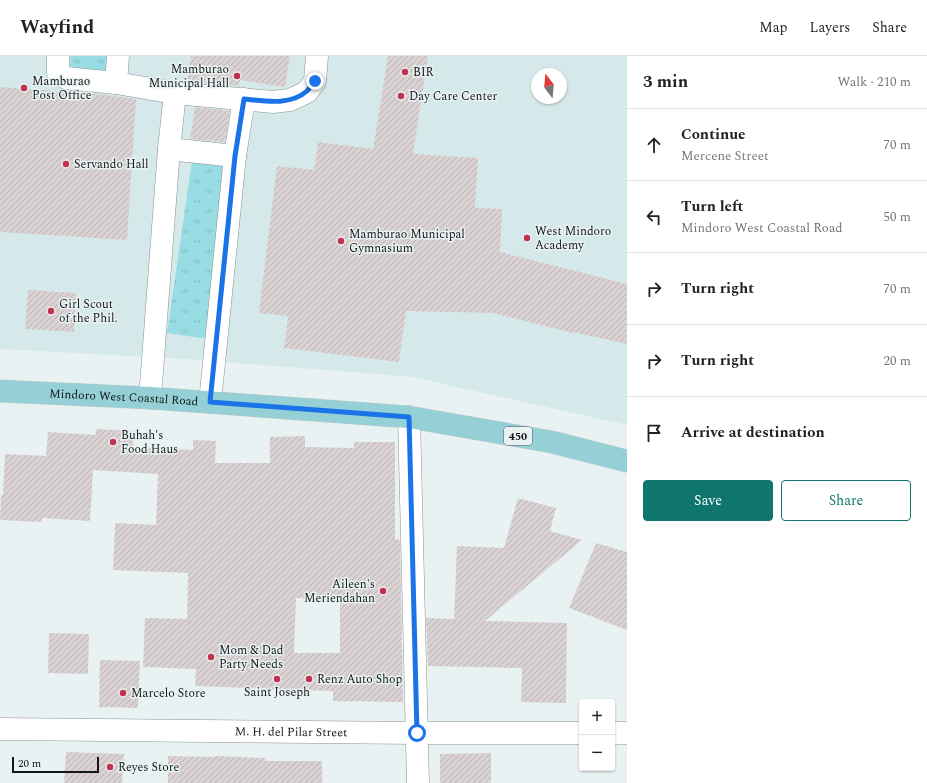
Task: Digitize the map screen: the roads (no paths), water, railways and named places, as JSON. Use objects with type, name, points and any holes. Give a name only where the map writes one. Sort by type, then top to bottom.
[{"type":"main road","name":"Mindoro West Coastal Road","points":[[0,391],[150,398],[409,417],[552,442],[627,461]]},
{"type":"street","points":[[58,56],[58,73],[66,78],[116,83],[176,93],[273,102],[290,100],[307,92],[315,81],[317,56]]},
{"type":"street","points":[[116,83],[118,56]]},
{"type":"street","points":[[150,398],[169,149],[176,93]]},
{"type":"street","points":[[210,402],[235,156],[244,99]]},
{"type":"street","points":[[169,149],[235,156]]},
{"type":"street","points":[[409,417],[418,783]]},
{"type":"street","name":"M. H. del Pilar Street","points":[[0,729],[579,733]]},
{"type":"street","points":[[615,733],[627,733]]},
{"type":"place","name":"BIR","points":[[405,72]]},
{"type":"place","name":"Mamburao Municipal Hall","points":[[237,76]]},
{"type":"place","name":"Mamburao Post Office","points":[[24,88]]},
{"type":"place","name":"Day Care Center","points":[[401,96]]},
{"type":"place","name":"Servando Hall","points":[[66,164]]},
{"type":"place","name":"West Mindoro Academy","points":[[527,238]]},
{"type":"place","name":"Mamburao Municipal Gymnasium","points":[[341,241]]},
{"type":"place","name":"Girl Scout of the Phil.","points":[[51,311]]},
{"type":"place","name":"Buhah's Food Haus","points":[[113,442]]},
{"type":"place","name":"Aileen's Meriendahan","points":[[383,591]]},
{"type":"place","name":"Mom & Dad Party Needs","points":[[211,657]]},
{"type":"place","name":"Saint Joseph","points":[[277,679]]},
{"type":"place","name":"Renz Auto Shop","points":[[309,679]]},
{"type":"place","name":"Marcelo Store","points":[[123,693]]},
{"type":"place","name":"Reyes Store","points":[[110,767]]}]
